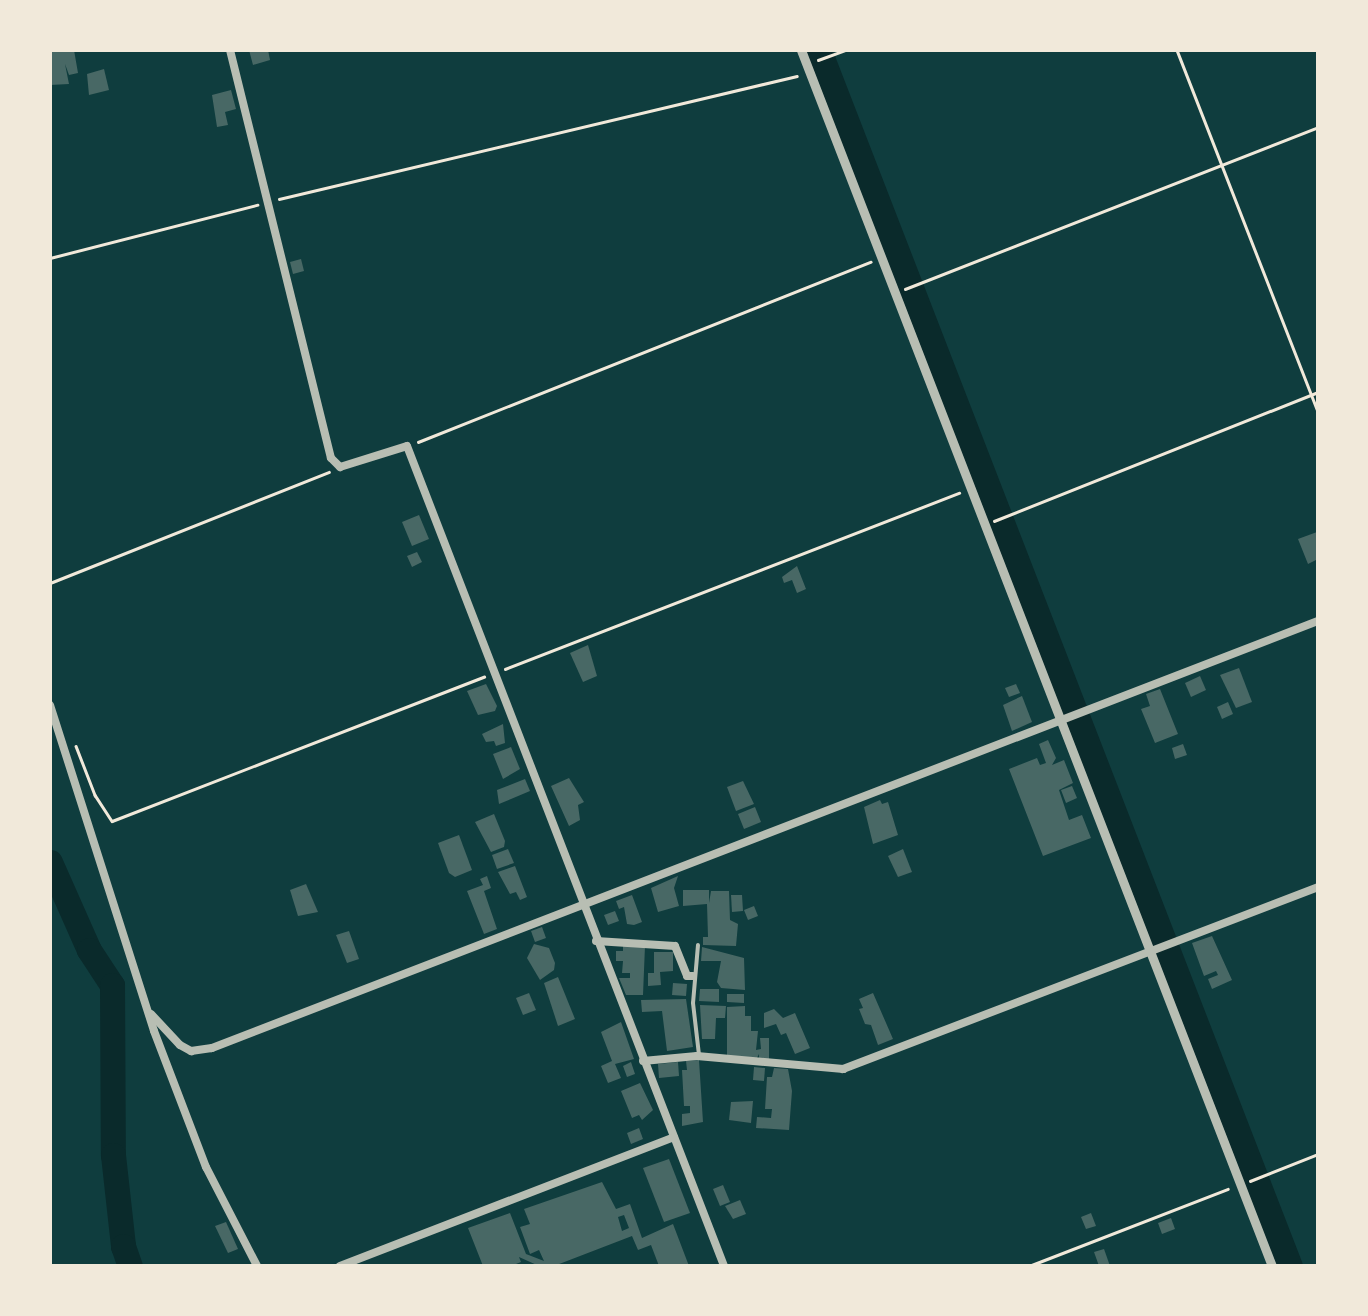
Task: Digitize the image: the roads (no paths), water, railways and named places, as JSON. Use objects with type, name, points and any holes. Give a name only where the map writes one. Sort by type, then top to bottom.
[{"type":"street","points":[[230,50],[330,458],[340,468],[407,446],[724,1266]]},
{"type":"street","points":[[801,50],[1060,722],[1154,950],[1272,1266]]},
{"type":"street","points":[[151,1014],[180,1046],[191,1051],[212,1048],[1318,620]]},
{"type":"street","points":[[50,706],[151,1014],[206,1167],[257,1266]]},
{"type":"street","points":[[643,1061],[699,1056],[843,1068],[1318,887]]},
{"type":"street","points":[[596,940],[675,946],[686,976],[693,976]]},
{"type":"street","points":[[340,1266],[674,1137]]},
{"type":"lane","points":[[698,945],[693,976],[699,1056]]},
{"type":"waterway","points":[[819,50],[1290,1266]]},
{"type":"waterway","points":[[50,862],[89,950],[112,985],[113,1155],[123,1246],[130,1266]]}]
